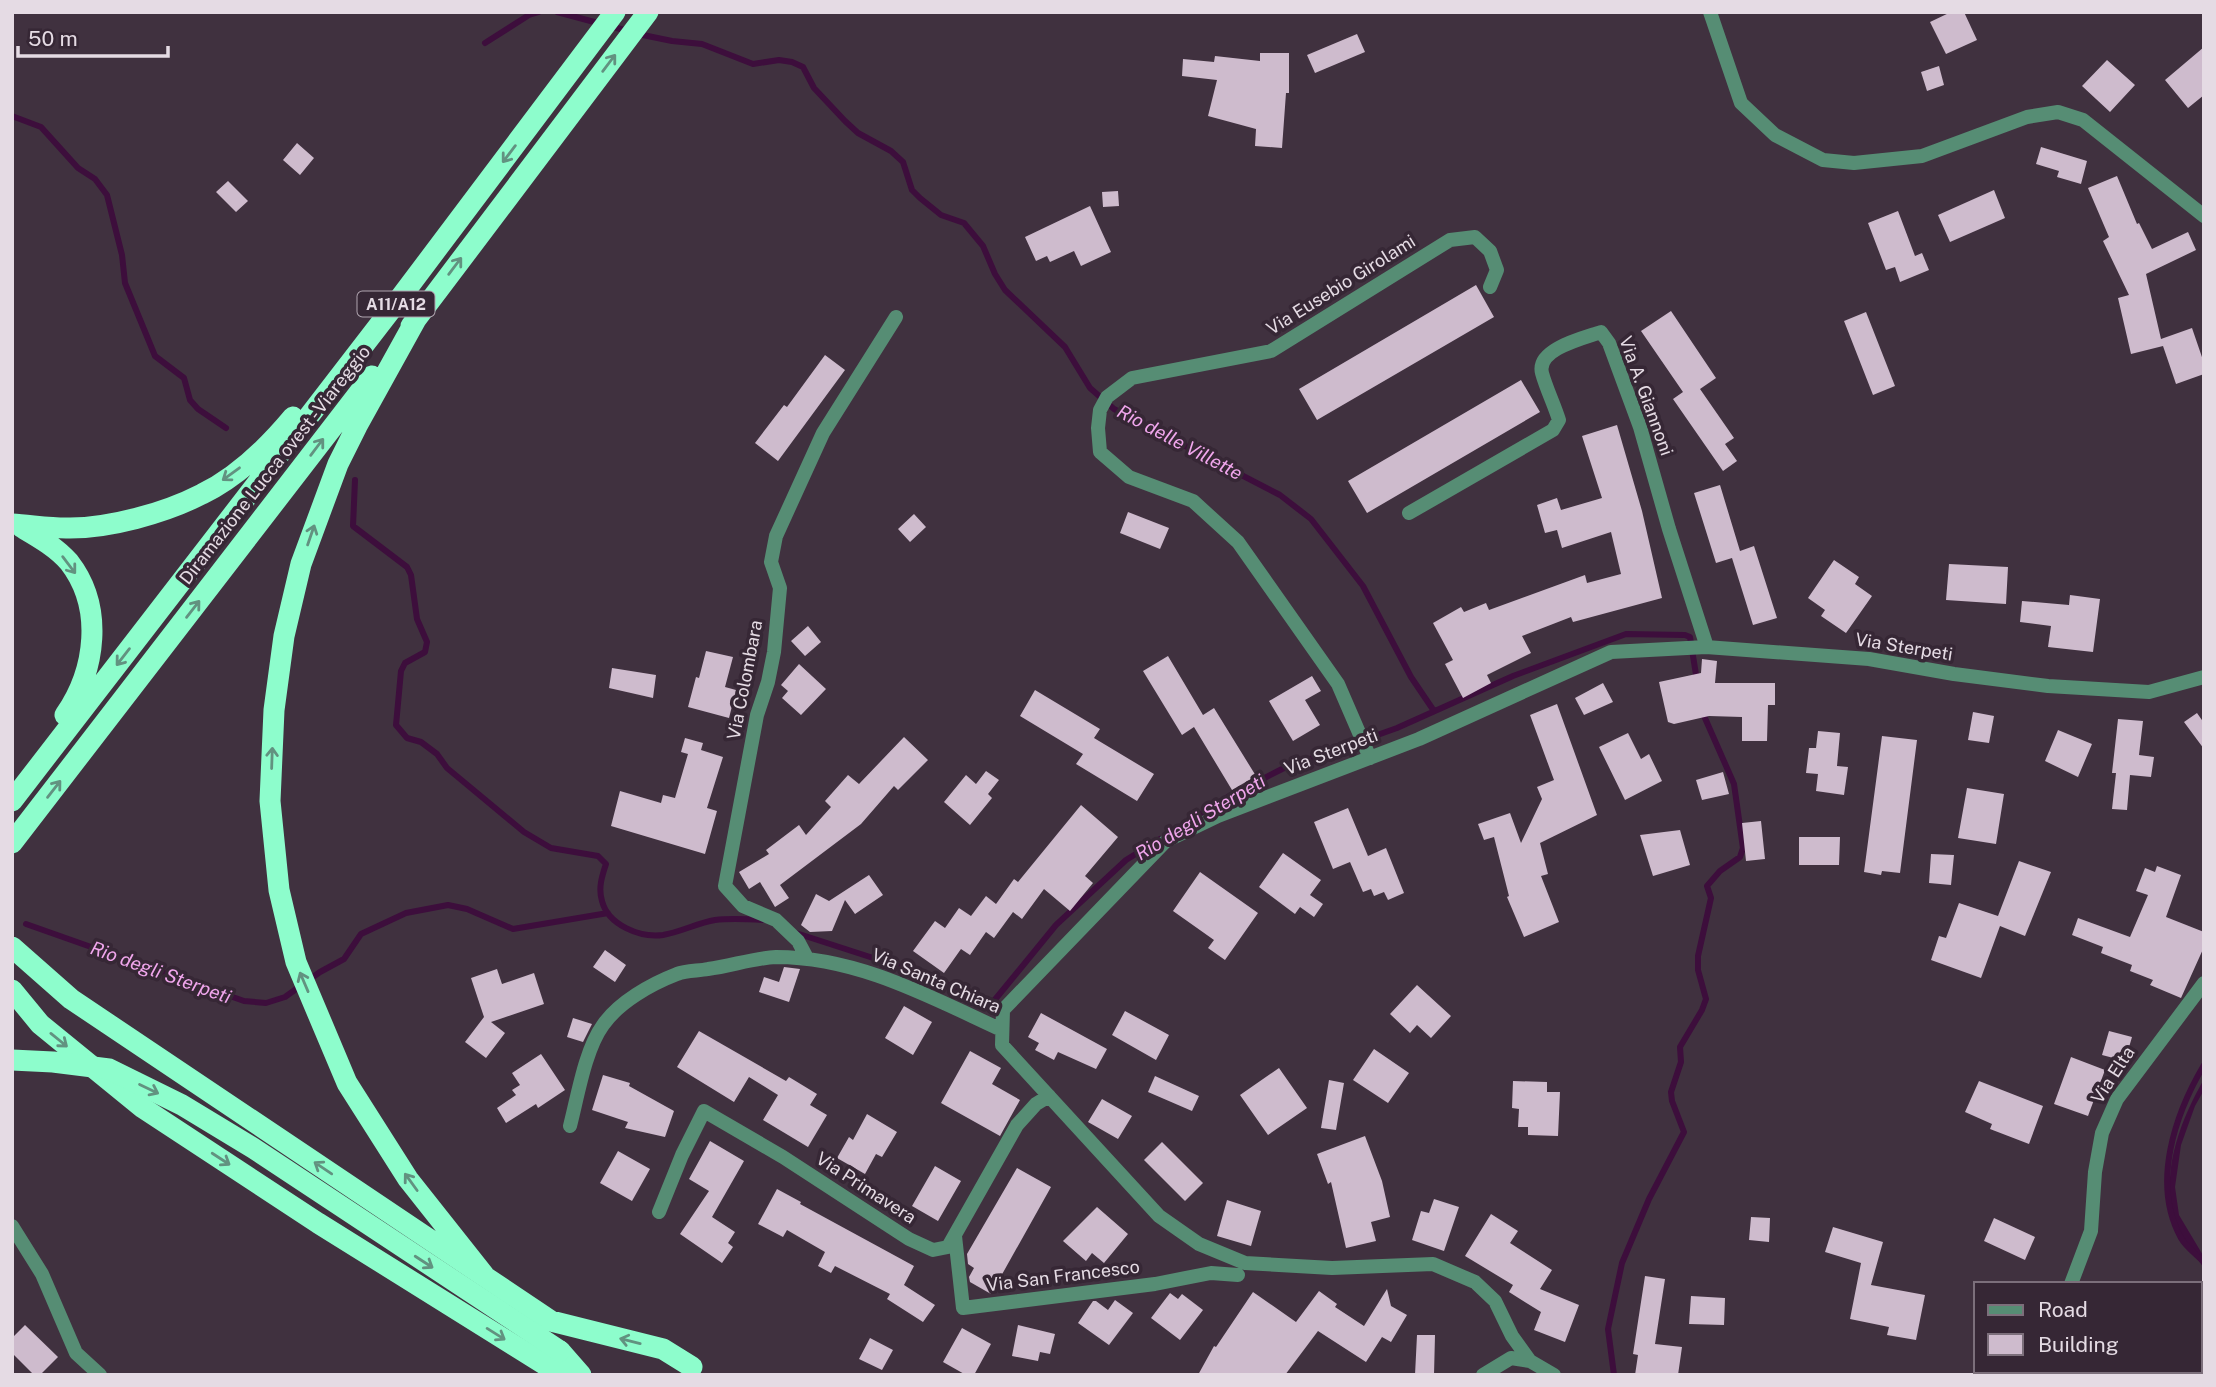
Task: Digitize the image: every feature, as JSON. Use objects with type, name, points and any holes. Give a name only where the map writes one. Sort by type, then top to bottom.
[{"type":"highway","name":"Diramazione Lucca ovest - Viareggio","points":[[12,799],[397,302],[615,12]]},
{"type":"highway","name":"Diramazione Lucca ovest - Viareggio","points":[[12,843],[648,12]]},
{"type":"highway","points":[[14,524],[92,527],[126,520],[202,494],[254,457],[397,302]]},
{"type":"highway","points":[[419,314],[356,426],[321,505],[301,564],[284,636],[274,710],[270,801],[279,890],[296,961],[347,1083],[408,1179],[484,1275]]},
{"type":"highway","points":[[12,799],[78,694],[86,673],[93,636],[85,593],[68,562],[50,544],[14,524]]},
{"type":"highway","points":[[12,947],[71,999],[551,1321],[663,1349],[692,1367]]},
{"type":"highway","points":[[12,990],[40,1024],[143,1108],[272,1193],[565,1375]]},
{"type":"highway","points":[[12,1060],[109,1069],[182,1105],[275,1163],[560,1351],[581,1375]]},
{"type":"street","points":[[1710,12],[1741,103],[1775,135],[1823,160],[1854,163],[1922,156],[2027,117],[2058,112],[2083,120],[2204,216]]},
{"type":"street","name":"Via Eusebio Girolami","points":[[1368,754],[1338,684],[1238,542],[1193,501],[1129,477],[1100,453],[1098,428],[1104,404],[1132,378],[1271,351],[1450,240],[1475,237],[1489,251],[1497,270],[1490,287]]},
{"type":"street","name":"Via Colombara","points":[[807,958],[798,941],[781,926],[743,906],[725,886],[757,715],[774,652],[779,588],[771,562],[776,536],[823,433],[896,317]]},
{"type":"street","name":"Via A. Giannoni","points":[[1409,513],[1553,430],[1559,420],[1541,370],[1543,359],[1552,351],[1601,332],[1609,343],[1640,427],[1707,647]]},
{"type":"street","name":"Via Sterpeti","points":[[1002,1030],[1003,1010],[1166,841],[1218,816],[1368,754],[1510,700],[1611,652],[1707,647],[1869,659],[1954,674],[2060,687],[2149,692],[2204,677]]},
{"type":"street","name":"Via Santa Chiara","points":[[570,1126],[592,1046],[603,1025],[620,1008],[649,987],[679,973],[773,957],[807,958],[850,966],[902,984],[1002,1030]]},
{"type":"street","name":"Via Elta","points":[[2072,1282],[2091,1231],[2095,1172],[2102,1133],[2117,1099],[2204,984]]},
{"type":"street","points":[[1002,1030],[1002,1045],[1159,1216],[1199,1244],[1245,1263],[1332,1268],[1433,1264],[1475,1282],[1495,1301],[1512,1336],[1530,1361]]},
{"type":"street","points":[[955,1236],[1017,1125],[1036,1104],[1049,1096]]},
{"type":"street","name":"Via Primavera","points":[[659,1212],[682,1155],[704,1111],[783,1157],[909,1239],[933,1250],[948,1247],[955,1236]]},
{"type":"street","points":[[12,1226],[42,1274],[76,1353],[100,1375]]},
{"type":"street","name":"Via San Francesco","points":[[955,1236],[963,1308],[1154,1284],[1211,1273],[1238,1275]]},
{"type":"street","points":[[1483,1375],[1511,1358],[1530,1361],[1554,1375]]},
{"type":"shaded area","points":[[2204,1079],[2204,1090],[2195,1106],[2181,1145],[2175,1187],[2179,1215],[2204,1257],[2204,1268],[2186,1242],[2175,1219],[2170,1195],[2170,1177],[2176,1143],[2188,1110]]},
{"type":"building","points":[[1951,12],[1964,12],[1977,40],[1946,54],[1930,22]]},
{"type":"building","points":[[1357,34],[1365,52],[1315,73],[1307,55]]},
{"type":"building","points":[[2204,47],[2204,95],[2188,108],[2165,80]]},
{"type":"building","points":[[1260,53],[1289,53],[1289,93],[1286,93],[1282,148],[1255,146],[1256,129],[1208,116],[1217,80],[1182,76],[1183,59],[1214,62],[1215,56],[1260,61]]},
{"type":"building","points":[[2107,60],[2135,85],[2110,112],[2082,86]]},
{"type":"building","points":[[1939,66],[1944,85],[1927,91],[1921,72]]},
{"type":"building","points":[[297,143],[314,158],[300,175],[283,160]]},
{"type":"building","points":[[2041,147],[2087,161],[2081,184],[2057,177],[2059,171],[2036,164]]},
{"type":"building","points":[[2117,176],[2137,224],[2139,223],[2152,249],[2188,232],[2196,250],[2146,274],[2161,339],[2192,328],[2204,363],[2204,374],[2176,384],[2163,346],[2131,354],[2118,298],[2129,295],[2103,241],[2109,237],[2088,188]]},
{"type":"building","points":[[228,181],[248,201],[236,212],[216,192]]},
{"type":"building","points":[[1994,190],[2005,218],[1950,242],[1938,215]]},
{"type":"building","points":[[1118,191],[1119,206],[1103,207],[1102,192]]},
{"type":"building","points":[[1090,206],[1111,252],[1081,266],[1074,251],[1050,262],[1047,256],[1036,261],[1025,237]]},
{"type":"building","points":[[1898,211],[1915,256],[1922,253],[1929,270],[1900,282],[1895,267],[1886,270],[1868,223]]},
{"type":"building","points":[[1476,285],[1494,317],[1317,420],[1299,389]]},
{"type":"building","points":[[1671,311],[1716,378],[1700,389],[1734,438],[1725,444],[1737,461],[1723,471],[1673,399],[1683,392],[1641,331]]},
{"type":"building","points":[[1866,312],[1895,386],[1873,395],[1844,321]]},
{"type":"building","points":[[825,355],[845,370],[778,461],[755,443],[784,405],[787,407]]},
{"type":"building","points":[[1521,380],[1540,412],[1367,513],[1348,481]]},
{"type":"building","points":[[1617,425],[1642,511],[1662,598],[1573,622],[1571,617],[1522,636],[1531,653],[1487,675],[1491,683],[1463,698],[1445,664],[1453,660],[1433,623],[1461,607],[1464,612],[1486,603],[1489,610],[1585,575],[1587,583],[1621,574],[1611,532],[1562,548],[1557,530],[1545,533],[1537,505],[1557,498],[1561,510],[1602,498],[1582,436]]},
{"type":"building","points":[[1720,485],[1740,551],[1754,546],[1777,618],[1753,625],[1732,558],[1716,563],[1694,493]]},
{"type":"building","points":[[1128,512],[1169,528],[1160,549],[1120,533]]},
{"type":"building","points":[[914,514],[926,527],[910,542],[898,529]]},
{"type":"building","points":[[1834,560],[1859,577],[1855,584],[1872,596],[1846,633],[1821,616],[1825,610],[1808,598]]},
{"type":"building","points":[[1949,564],[2008,567],[2006,604],[1946,600]]},
{"type":"building","points":[[2070,595],[2100,599],[2093,652],[2048,647],[2051,626],[2020,622],[2022,601],[2069,605]]},
{"type":"building","points":[[808,626],[821,642],[805,656],[791,641]]},
{"type":"building","points":[[706,651],[733,657],[725,687],[736,690],[729,718],[688,707]]},
{"type":"building","points":[[1168,656],[1203,715],[1214,708],[1256,776],[1232,790],[1194,727],[1182,735],[1143,671]]},
{"type":"building","points":[[1702,659],[1717,661],[1715,683],[1775,683],[1775,705],[1768,705],[1767,741],[1742,741],[1742,717],[1709,716],[1674,724],[1668,722],[1659,682],[1701,673]]},
{"type":"building","points":[[799,664],[826,689],[801,715],[782,698],[788,691],[781,685]]},
{"type":"building","points":[[612,668],[656,675],[653,698],[609,688]]},
{"type":"building","points":[[1312,676],[1321,691],[1305,700],[1320,725],[1293,741],[1269,701]]},
{"type":"building","points":[[1603,683],[1613,702],[1584,715],[1575,698]]},
{"type":"building","points":[[1035,690],[1100,729],[1094,738],[1154,774],[1137,801],[1076,764],[1083,754],[1020,716]]},
{"type":"building","points":[[1557,704],[1597,815],[1540,843],[1548,874],[1541,876],[1559,922],[1524,937],[1507,897],[1509,896],[1494,837],[1484,840],[1478,824],[1510,813],[1521,843],[1542,799],[1537,787],[1554,780],[1530,715]]},
{"type":"building","points":[[1973,712],[1994,716],[1989,743],[1968,740]]},
{"type":"building","points":[[2197,713],[2204,723],[2204,749],[2184,722]]},
{"type":"building","points":[[2118,719],[2143,721],[2139,755],[2154,757],[2151,777],[2130,775],[2127,810],[2112,809],[2116,773],[2112,773]]},
{"type":"building","points":[[2058,730],[2092,744],[2078,777],[2045,761]]},
{"type":"building","points":[[1818,731],[1840,733],[1837,766],[1848,767],[1844,795],[1816,791],[1818,774],[1806,773],[1809,748],[1816,748]]},
{"type":"building","points":[[1628,733],[1641,759],[1649,754],[1662,781],[1625,800],[1599,747]]},
{"type":"building","points":[[1882,736],[1917,740],[1900,873],[1882,871],[1881,875],[1864,872]]},
{"type":"building","points":[[904,737],[928,760],[898,790],[894,786],[861,824],[780,885],[789,898],[775,907],[760,882],[749,889],[739,872],[769,854],[766,850],[799,825],[806,835],[831,807],[825,801],[848,775],[859,784]]},
{"type":"building","points":[[685,738],[703,743],[701,750],[723,757],[707,808],[717,811],[705,854],[611,826],[620,791],[661,803],[663,795],[675,798],[688,754],[681,752]]},
{"type":"building","points":[[986,771],[999,780],[988,794],[992,798],[970,825],[944,802],[966,775],[976,784]]},
{"type":"building","points":[[1723,772],[1729,794],[1702,800],[1696,780]]},
{"type":"building","points":[[1967,788],[2004,794],[1996,844],[1958,838]]},
{"type":"building","points":[[1081,805],[1118,837],[1085,876],[1093,883],[1070,911],[1044,889],[1022,919],[1013,912],[994,938],[986,932],[970,955],[961,949],[944,973],[913,951],[935,921],[945,928],[959,908],[971,916],[986,896],[996,904],[1014,879],[1018,882]]},
{"type":"building","points":[[1348,808],[1368,856],[1386,848],[1404,893],[1388,900],[1384,892],[1374,896],[1371,889],[1363,892],[1350,862],[1333,869],[1314,822]]},
{"type":"building","points":[[1761,821],[1765,859],[1746,861],[1742,823]]},
{"type":"building","points":[[1680,830],[1690,865],[1653,876],[1640,835]]},
{"type":"building","points":[[1799,837],[1840,837],[1839,865],[1799,865]]},
{"type":"building","points":[[1283,853],[1321,880],[1310,895],[1323,904],[1314,917],[1300,907],[1295,914],[1259,887]]},
{"type":"building","points":[[1931,854],[1954,855],[1951,885],[1929,883]]},
{"type":"building","points":[[2019,861],[2051,872],[2025,936],[2000,926],[1981,978],[1931,960],[1939,936],[1946,938],[1959,903],[1998,916]]},
{"type":"building","points":[[2157,866],[2181,875],[2166,917],[2204,932],[2204,947],[2181,998],[2150,985],[2153,980],[2130,971],[2132,965],[2101,953],[2103,947],[2072,935],[2078,918],[2130,937],[2148,895],[2136,891],[2145,868],[2155,872]]},
{"type":"building","points":[[1200,872],[1258,913],[1225,960],[1208,948],[1214,940],[1173,911]]},
{"type":"building","points":[[869,875],[883,895],[855,914],[845,900],[832,931],[810,932],[801,925],[816,894],[829,901]]},
{"type":"building","points":[[605,950],[626,965],[615,982],[593,967]]},
{"type":"building","points":[[784,967],[800,969],[789,1002],[759,992],[764,977],[779,982]]},
{"type":"building","points":[[497,969],[502,984],[534,973],[544,1004],[491,1022],[505,1033],[486,1058],[465,1042],[484,1017],[471,978]]},
{"type":"building","points":[[1417,985],[1451,1016],[1431,1038],[1417,1025],[1410,1033],[1390,1014]]},
{"type":"building","points":[[904,1006],[932,1022],[913,1055],[885,1038]]},
{"type":"building","points":[[1125,1011],[1169,1035],[1156,1060],[1112,1035]]},
{"type":"building","points":[[1041,1013],[1107,1049],[1096,1069],[1058,1052],[1054,1060],[1035,1050],[1039,1043],[1028,1037]]},
{"type":"building","points":[[573,1018],[592,1024],[583,1042],[567,1037]]},
{"type":"building","points":[[699,1031],[786,1081],[789,1077],[817,1094],[810,1105],[827,1115],[808,1147],[763,1120],[778,1095],[749,1077],[734,1102],[677,1067]]},
{"type":"building","points":[[2109,1031],[2132,1037],[2125,1061],[2102,1055]]},
{"type":"building","points":[[1374,1049],[1409,1073],[1388,1103],[1353,1080]]},
{"type":"building","points":[[970,1051],[1001,1068],[992,1084],[1020,1100],[1000,1136],[941,1103]]},
{"type":"building","points":[[541,1054],[565,1090],[538,1108],[536,1104],[506,1123],[497,1108],[516,1095],[512,1090],[520,1085],[512,1073]]},
{"type":"building","points":[[2071,1057],[2105,1070],[2088,1116],[2054,1104]]},
{"type":"building","points":[[1279,1068],[1307,1108],[1268,1135],[1240,1095]]},
{"type":"building","points":[[603,1075],[630,1083],[629,1086],[674,1111],[665,1137],[625,1128],[628,1122],[592,1110]]},
{"type":"building","points":[[1155,1076],[1199,1096],[1192,1111],[1148,1092]]},
{"type":"building","points":[[1329,1080],[1344,1083],[1336,1130],[1321,1128]]},
{"type":"building","points":[[1513,1081],[1547,1082],[1547,1092],[1560,1092],[1558,1136],[1528,1135],[1528,1127],[1518,1127],[1519,1109],[1512,1108]]},
{"type":"building","points":[[1979,1081],[2043,1106],[2029,1144],[1990,1129],[1992,1124],[1965,1112]]},
{"type":"building","points":[[1102,1099],[1132,1116],[1118,1139],[1088,1122]]},
{"type":"building","points":[[867,1114],[897,1132],[882,1157],[876,1154],[865,1174],[837,1158],[849,1137],[853,1140]]},
{"type":"building","points":[[1365,1136],[1382,1181],[1390,1217],[1371,1222],[1376,1241],[1346,1248],[1331,1182],[1328,1184],[1317,1154]]},
{"type":"building","points":[[710,1141],[744,1161],[712,1217],[735,1232],[728,1243],[733,1247],[722,1263],[680,1234],[709,1191],[689,1179]]},
{"type":"building","points":[[1162,1142],[1203,1183],[1185,1201],[1144,1160]]},
{"type":"building","points":[[618,1151],[650,1169],[632,1201],[600,1183]]},
{"type":"building","points":[[935,1166],[961,1181],[938,1221],[912,1206]]},
{"type":"building","points":[[1017,1168],[1051,1187],[991,1294],[970,1282],[969,1277],[974,1268],[968,1264],[967,1254]]},
{"type":"building","points":[[777,1189],[914,1266],[904,1285],[935,1305],[923,1322],[887,1299],[890,1294],[835,1266],[831,1273],[818,1266],[825,1252],[787,1230],[783,1237],[758,1224]]},
{"type":"building","points":[[1434,1199],[1459,1207],[1444,1251],[1412,1240],[1421,1211],[1429,1213]]},
{"type":"building","points":[[1227,1200],[1261,1211],[1251,1246],[1217,1236]]},
{"type":"building","points":[[1097,1207],[1128,1234],[1104,1263],[1092,1253],[1086,1261],[1063,1241]]},
{"type":"building","points":[[1491,1214],[1518,1231],[1510,1243],[1552,1270],[1540,1289],[1579,1305],[1565,1342],[1534,1330],[1541,1312],[1509,1292],[1513,1285],[1465,1256]]},
{"type":"building","points":[[1751,1217],[1770,1218],[1769,1242],[1749,1240]]},
{"type":"building","points":[[1994,1218],[2035,1237],[2025,1260],[1984,1241]]},
{"type":"building","points":[[1833,1227],[1883,1242],[1871,1285],[1925,1295],[1916,1340],[1887,1335],[1889,1327],[1850,1319],[1861,1263],[1825,1252]]},
{"type":"building","points":[[1645,1276],[1665,1279],[1655,1344],[1682,1347],[1678,1375],[1635,1375],[1638,1355],[1633,1354]]},
{"type":"building","points":[[1387,1289],[1391,1306],[1407,1315],[1391,1342],[1382,1337],[1366,1362],[1318,1331],[1285,1375],[1198,1375],[1214,1346],[1216,1347],[1253,1292],[1296,1322],[1319,1291],[1337,1304],[1335,1307],[1364,1326]]},
{"type":"building","points":[[1170,1293],[1178,1299],[1182,1294],[1203,1310],[1180,1340],[1151,1318]]},
{"type":"building","points":[[1691,1296],[1725,1298],[1724,1325],[1689,1324]]},
{"type":"building","points":[[1115,1300],[1133,1313],[1109,1345],[1078,1323],[1093,1301],[1108,1310]]},
{"type":"building","points":[[25,1325],[58,1357],[40,1375],[34,1375],[12,1353],[12,1338]]},
{"type":"building","points":[[1018,1325],[1055,1334],[1050,1354],[1040,1352],[1038,1361],[1012,1356]]},
{"type":"building","points":[[962,1328],[991,1344],[974,1375],[966,1375],[943,1362]]},
{"type":"building","points":[[1417,1335],[1435,1335],[1434,1375],[1415,1375]]},
{"type":"building","points":[[870,1338],[893,1350],[882,1370],[859,1359]]},
{"type":"waterway","name":"Rio delle Villette","points":[[485,43],[529,15],[539,12]]},
{"type":"waterway","name":"Rio delle Villette","points":[[557,12],[628,31]]},
{"type":"waterway","name":"Rio delle Villette","points":[[638,34],[702,44],[753,64],[779,60],[803,67],[814,88],[845,121],[858,133],[891,151],[903,162],[912,190],[920,198],[941,215],[964,223],[983,246],[1005,290],[1065,347],[1090,388],[1114,409],[1280,495],[1311,519],[1363,586],[1411,677],[1434,711]]},
{"type":"waterway","points":[[12,116],[41,127],[78,168],[95,179],[107,195],[122,255],[125,283],[155,356],[184,378],[190,400],[198,409],[226,428]]},
{"type":"waterway","points":[[355,480],[353,526],[407,567],[411,575],[417,619],[427,642],[425,652],[405,663],[401,671],[396,725],[407,738],[421,742],[437,754],[447,768],[524,832],[551,848],[598,856],[606,864],[600,887],[605,909],[626,928],[645,934],[663,935],[715,920],[763,920]]},
{"type":"waterway","name":"Rio degli Sterpeti","points":[[1176,830],[1226,798],[1282,769],[1397,728],[1513,676],[1626,634],[1690,637],[1697,681]]},
{"type":"waterway","name":"Rio degli Sterpeti","points":[[1614,1375],[1608,1329],[1622,1263],[1649,1199],[1684,1132],[1671,1092],[1681,1062],[1680,1047],[1706,999],[1698,970],[1698,956],[1711,898],[1707,886],[1720,871],[1740,857],[1743,848],[1734,784],[1701,709]]},
{"type":"waterway","name":"Rio degli Sterpeti","points":[[796,933],[901,967],[993,1002],[1056,925],[1126,860],[1160,839]]},
{"type":"waterway","name":"Rio degli Sterpeti","points":[[26,924],[244,1001],[266,1003],[285,997],[344,959],[361,934],[406,913],[448,905],[467,909],[513,929],[608,913]]},
{"type":"waterway","points":[[2204,1065],[2193,1084],[2176,1127],[2167,1172],[2172,1217],[2183,1241],[2204,1262]]}]
